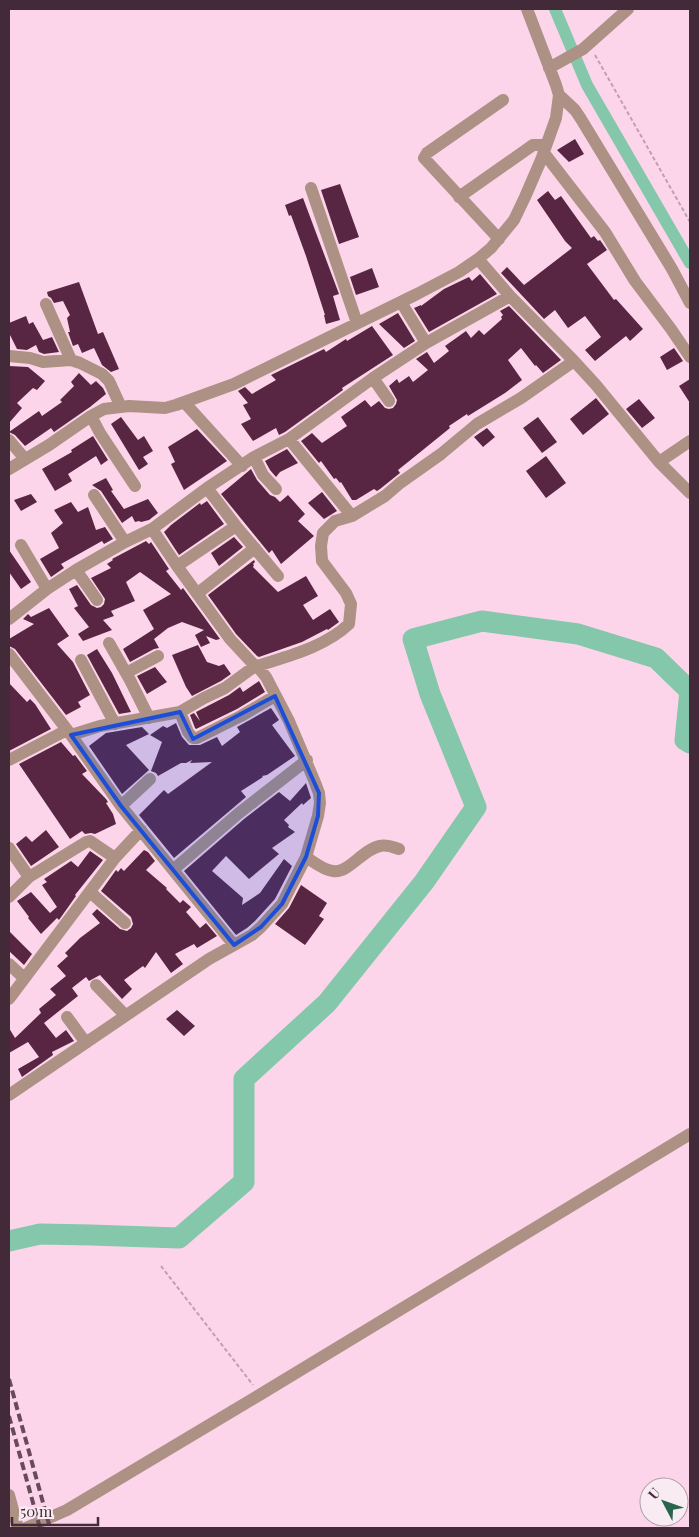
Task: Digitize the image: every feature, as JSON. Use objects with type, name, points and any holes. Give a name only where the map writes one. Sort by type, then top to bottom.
[{"type":"street","points":[[9,469],[49,445],[91,416],[104,410],[121,407],[165,408],[234,384],[459,272],[491,248],[514,220],[520,208],[545,150],[556,118],[559,95],[552,66],[527,9]]},
{"type":"street","points":[[552,66],[586,46],[628,9]]},
{"type":"street","points":[[559,95],[575,110],[581,119],[690,303]]},
{"type":"street","points":[[499,239],[424,158],[427,153],[503,100]]},
{"type":"street","points":[[459,197],[533,145],[541,145],[606,232],[635,281],[690,357]]},
{"type":"street","points":[[311,188],[357,323]]},
{"type":"street","points":[[478,259],[510,296],[596,385],[659,462],[690,493]]},
{"type":"street","points":[[9,619],[76,570],[125,542],[152,530],[207,488],[254,457],[289,439],[373,378],[426,343],[510,296]]},
{"type":"street","points":[[401,302],[426,343]]},
{"type":"street","points":[[46,304],[71,360]]},
{"type":"street","points":[[9,356],[30,358],[44,362],[71,360],[92,369],[109,380],[121,407]]},
{"type":"street","points":[[9,760],[69,732],[180,712],[225,688],[256,666],[335,636],[349,624],[351,604],[346,593],[322,561],[321,546],[323,534],[335,521],[352,516],[385,496],[477,424],[521,398],[574,361]]},
{"type":"street","points":[[373,378],[390,401]]},
{"type":"street","points":[[184,402],[242,466]]},
{"type":"street","points":[[91,416],[135,486]]},
{"type":"street","points":[[289,439],[352,516]]},
{"type":"street","points":[[9,440],[25,459]]},
{"type":"street","points":[[659,462],[690,441]]},
{"type":"street","points":[[254,457],[263,475],[276,490]]},
{"type":"street","points":[[207,488],[278,576]]},
{"type":"street","points":[[94,495],[125,542]]},
{"type":"street","points":[[177,566],[236,526]]},
{"type":"street","points":[[9,1095],[209,959],[252,935],[261,927],[282,904],[306,857],[318,816],[319,792],[307,760],[266,677],[230,639],[152,530]]},
{"type":"street","points":[[21,545],[47,590]]},
{"type":"street","points":[[198,594],[255,548]]},
{"type":"street","points":[[76,570],[97,600]]},
{"type":"street","points":[[109,643],[149,718]]},
{"type":"street","points":[[9,654],[69,732],[121,806],[234,945]]},
{"type":"street","points":[[126,673],[158,656]]},
{"type":"street","points":[[80,660],[115,724]]},
{"type":"street","points":[[180,712],[190,735],[193,738],[197,738],[275,696]]},
{"type":"street","points":[[174,870],[239,813],[307,760]]},
{"type":"street","points":[[121,806],[150,778]]},
{"type":"street","points":[[9,999],[115,858],[140,830]]},
{"type":"street","points":[[9,897],[28,877],[86,842],[90,841],[115,858]]},
{"type":"street","points":[[306,857],[335,872],[343,871],[362,855],[376,847],[382,845],[399,849]]},
{"type":"street","points":[[9,848],[28,877]]},
{"type":"street","points":[[90,892],[125,923]]},
{"type":"street","points":[[9,964],[24,978]]},
{"type":"street","points":[[96,985],[125,1015]]},
{"type":"street","points":[[67,1017],[86,1043]]},
{"type":"street","points":[[26,1528],[67,1510],[690,1134]]},
{"type":"street","points":[[9,1495],[18,1528]]},
{"type":"path","points":[[586,46],[690,222]]},
{"type":"path","points":[[161,1266],[261,1394]]},
{"type":"highlighted area","points":[[275,696],[319,793],[318,816],[306,857],[282,904],[261,927],[234,945],[121,806],[71,735],[180,712],[193,739]]},
{"type":"building","points":[[575,139],[584,154],[569,162],[557,150]]},
{"type":"building","points":[[340,184],[359,237],[339,244],[321,190]]},
{"type":"building","points":[[548,191],[555,200],[561,196],[591,238],[594,236],[598,241],[600,240],[607,250],[587,264],[614,300],[616,299],[643,329],[630,341],[626,336],[595,361],[585,350],[601,337],[585,316],[568,328],[555,310],[544,319],[501,273],[507,267],[524,285],[572,248],[565,241],[537,200]]},
{"type":"building","points":[[303,198],[339,294],[333,296],[340,320],[326,324],[325,315],[306,256],[291,215],[289,216],[285,205]]},
{"type":"building","points":[[372,268],[379,287],[356,295],[350,277]]},
{"type":"building","points":[[480,274],[497,294],[429,332],[414,308],[421,306],[444,289],[469,277],[472,281]]},
{"type":"building","points":[[79,282],[98,334],[103,332],[119,369],[111,372],[102,365],[94,348],[82,353],[78,344],[73,346],[68,332],[70,332],[67,318],[70,315],[63,301],[54,303],[48,296],[47,292]]},
{"type":"building","points":[[509,306],[561,360],[543,373],[521,348],[508,360],[522,380],[505,393],[449,426],[450,428],[398,470],[400,473],[380,489],[377,491],[374,489],[356,500],[352,500],[341,482],[336,478],[334,479],[321,461],[319,463],[301,441],[312,433],[322,443],[347,426],[341,417],[365,400],[371,407],[379,401],[385,408],[393,408],[397,400],[389,386],[397,379],[399,383],[409,376],[413,382],[428,370],[416,359],[427,352],[434,363],[449,351],[445,346],[466,331],[471,338],[479,330],[484,335],[502,319],[503,315],[500,311]]},
{"type":"building","points":[[398,313],[415,341],[404,348],[379,324]]},
{"type":"building","points":[[26,316],[29,324],[33,322],[43,340],[52,337],[59,352],[44,354],[39,352],[36,345],[27,350],[17,349],[9,333],[9,323]]},
{"type":"building","points":[[372,326],[393,355],[342,388],[343,390],[285,432],[279,435],[276,428],[253,441],[241,424],[251,419],[243,405],[248,403],[238,391],[245,387],[252,394],[276,380],[271,375],[324,349],[326,352]]},
{"type":"building","points":[[674,348],[683,361],[667,370],[660,357]]},
{"type":"building","points":[[9,366],[28,367],[45,381],[37,390],[33,388],[17,403],[22,408],[9,423]]},
{"type":"building","points":[[79,373],[91,385],[96,381],[106,394],[54,432],[51,428],[25,446],[15,435],[9,432],[39,411],[42,416],[62,402],[60,400],[74,386],[71,382]]},
{"type":"building","points":[[690,379],[690,403],[679,386]]},
{"type":"building","points":[[596,398],[609,414],[583,435],[570,419]]},
{"type":"building","points":[[639,399],[655,418],[642,428],[626,409]]},
{"type":"building","points":[[121,417],[138,440],[144,436],[153,451],[143,457],[148,464],[139,470],[111,424]]},
{"type":"building","points":[[538,417],[557,442],[542,453],[523,428]]},
{"type":"building","points":[[487,428],[495,437],[483,447],[474,437]]},
{"type":"building","points":[[197,429],[227,461],[184,490],[171,464],[175,462],[168,447]]},
{"type":"building","points":[[93,436],[108,460],[101,465],[96,456],[68,474],[72,481],[55,491],[42,469],[72,452],[71,450]]},
{"type":"building","points":[[287,449],[298,463],[280,472],[276,477],[265,461]]},
{"type":"building","points":[[546,456],[566,483],[546,498],[526,471]]},
{"type":"building","points":[[251,469],[257,480],[270,495],[280,502],[288,495],[305,514],[298,521],[314,536],[281,564],[272,550],[269,553],[221,494]]},
{"type":"building","points":[[106,478],[113,490],[111,491],[124,509],[148,499],[158,513],[149,520],[135,522],[132,516],[122,523],[101,491],[92,485]]},
{"type":"building","points":[[322,492],[337,511],[324,519],[308,503]]},
{"type":"building","points":[[31,494],[37,502],[21,511],[14,500]]},
{"type":"building","points":[[207,501],[224,524],[179,555],[164,532],[200,503],[201,505]]},
{"type":"building","points":[[71,502],[78,512],[88,507],[96,530],[105,527],[113,539],[104,544],[102,541],[61,564],[64,568],[51,577],[40,559],[59,548],[51,533],[63,523],[54,510]]},
{"type":"building","points":[[234,537],[243,547],[219,566],[211,553]]},
{"type":"building","points":[[146,541],[149,544],[151,542],[169,569],[166,571],[181,590],[183,588],[220,639],[216,640],[206,636],[210,643],[201,647],[195,635],[204,630],[182,622],[168,628],[154,639],[159,648],[130,662],[123,649],[154,629],[143,610],[171,594],[140,572],[126,582],[135,601],[111,611],[114,616],[103,620],[112,630],[83,641],[78,634],[89,627],[74,608],[78,606],[69,589],[77,585],[91,605],[97,608],[101,607],[105,599],[91,578],[111,568],[107,564],[112,559]]},
{"type":"building","points":[[9,550],[31,582],[21,589],[9,572]]},
{"type":"building","points":[[254,560],[253,567],[278,592],[306,576],[318,596],[303,605],[313,620],[330,609],[339,622],[328,630],[302,642],[259,657],[257,656],[236,634],[208,595]]},
{"type":"building","points":[[49,608],[69,636],[57,644],[73,662],[90,695],[78,702],[81,707],[66,715],[15,649],[9,646],[9,639],[34,624],[23,619],[28,614],[31,617]]},
{"type":"building","points":[[198,645],[207,662],[219,666],[224,664],[231,674],[192,696],[172,655]]},
{"type":"building","points":[[97,649],[112,673],[131,712],[119,714],[87,655]]},
{"type":"building","points":[[155,667],[167,682],[147,694],[137,676]]},
{"type":"building","points":[[259,681],[265,692],[237,709],[195,728],[190,715],[194,713],[200,721],[196,712],[229,695],[240,687],[243,692]]},
{"type":"building","points":[[9,683],[27,702],[30,699],[35,704],[51,729],[9,751]]},
{"type":"building","points":[[271,708],[279,720],[272,725],[295,756],[241,791],[246,797],[174,858],[139,815],[164,790],[168,794],[212,762],[190,763],[192,760],[181,763],[158,776],[151,771],[162,742],[150,735],[163,726],[167,728],[176,723],[182,737],[189,745],[200,745],[217,737],[222,746],[240,732],[237,727]]},
{"type":"building","points":[[142,727],[149,734],[126,745],[149,770],[122,794],[89,746],[106,733]]},
{"type":"building","points":[[61,742],[73,756],[75,755],[87,771],[82,774],[106,799],[116,824],[95,834],[85,834],[82,831],[70,839],[19,764]]},
{"type":"building","points":[[306,783],[311,798],[303,805],[302,803],[284,820],[289,825],[288,827],[295,832],[272,848],[279,854],[249,879],[226,856],[212,871],[243,898],[242,905],[260,893],[284,859],[292,866],[275,899],[255,921],[236,935],[184,871],[244,819],[279,792],[290,801]]},
{"type":"building","points":[[46,830],[59,847],[31,866],[16,844],[26,836],[32,842]]},
{"type":"building","points":[[144,850],[155,861],[146,870],[167,888],[180,903],[183,900],[191,907],[186,912],[200,928],[206,923],[217,936],[197,948],[194,944],[175,954],[183,964],[171,973],[156,952],[145,968],[143,966],[124,980],[132,989],[122,999],[100,975],[89,981],[86,977],[72,988],[78,996],[44,1023],[56,1038],[66,1030],[74,1041],[52,1052],[53,1055],[22,1077],[18,1069],[39,1057],[28,1042],[9,1053],[9,1028],[15,1038],[41,1013],[39,1009],[56,995],[50,989],[66,976],[57,966],[68,956],[65,953],[80,938],[100,923],[92,914],[97,909],[120,929],[127,931],[131,928],[133,924],[131,917],[101,891],[116,870],[118,872],[121,868],[124,871]]},
{"type":"building","points":[[90,851],[103,860],[75,895],[59,920],[57,918],[41,934],[17,901],[31,892],[50,913],[57,907],[42,885],[47,882],[44,879],[71,861],[78,867]]},
{"type":"building","points":[[301,885],[327,903],[319,916],[324,919],[305,945],[275,924],[289,908]]},
{"type":"building","points":[[9,931],[32,954],[24,965],[9,951]]},
{"type":"building","points":[[177,1010],[195,1026],[184,1036],[166,1019]]},
{"type":"waterway","points":[[555,9],[587,85],[690,263]]},
{"type":"waterway","points":[[9,1241],[40,1234],[179,1238],[244,1182],[244,1079],[327,1003],[424,882],[476,807],[430,694],[413,639],[482,621],[578,634],[656,658],[690,691],[685,740],[690,743]]},
{"type":"railway","points":[[9,1379],[50,1528]]},
{"type":"railway","points":[[9,1416],[40,1528]]}]
